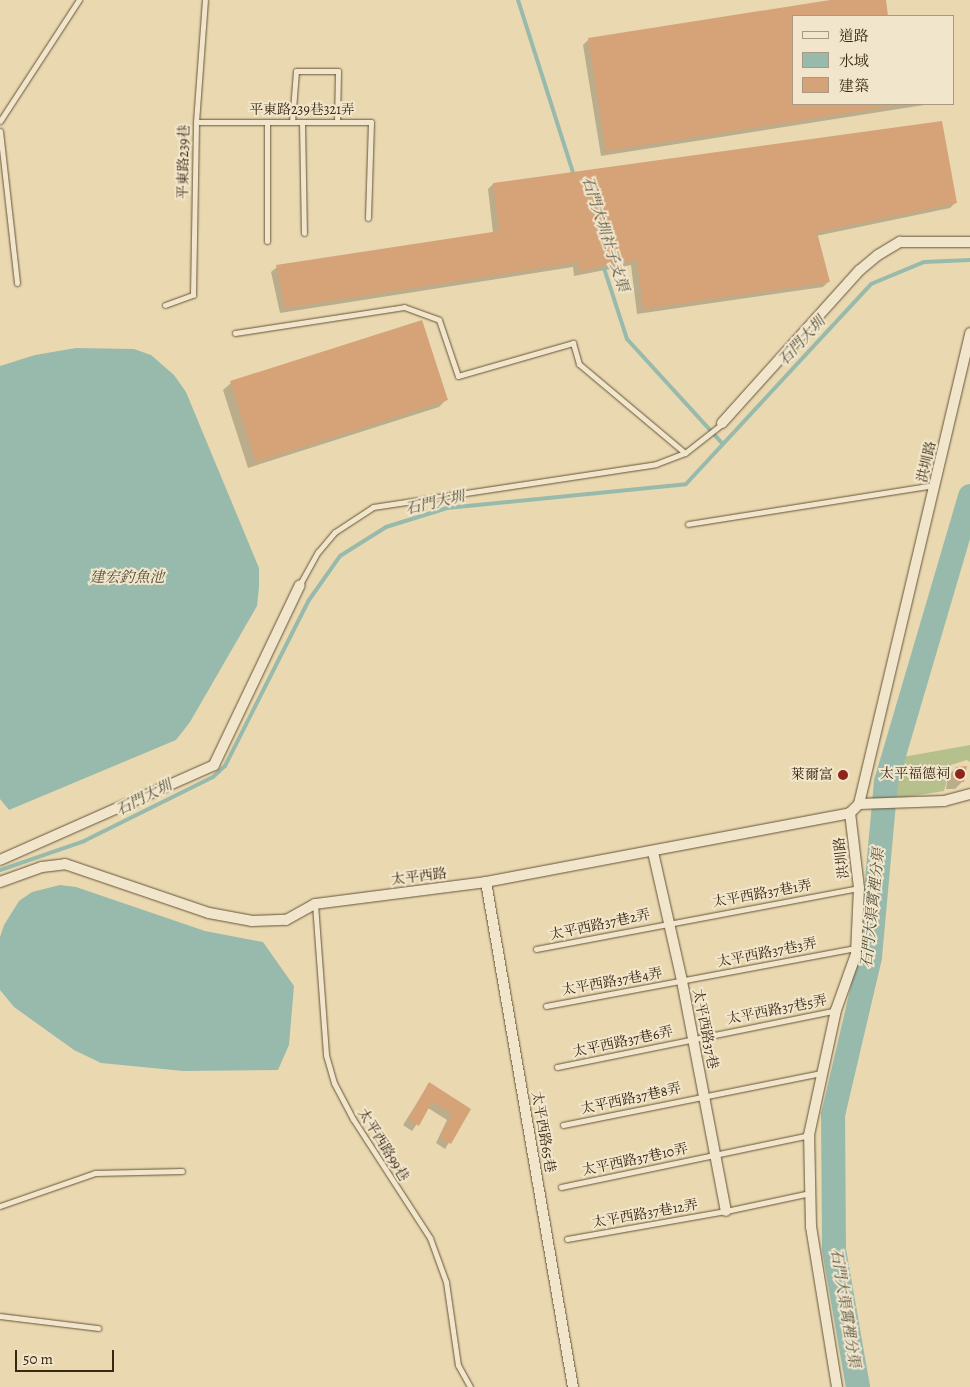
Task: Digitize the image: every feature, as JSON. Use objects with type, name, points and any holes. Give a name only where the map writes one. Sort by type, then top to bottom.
[{"type":"street","points":[[722,423],[860,270],[878,255],[900,242],[970,242]]},
{"type":"street","name":"洪圳路","points":[[859,804],[970,333]]},
{"type":"street","points":[[0,860],[214,765],[300,585]]},
{"type":"street","points":[[850,813],[859,804],[944,800],[970,794]]},
{"type":"street","name":"洪圳路","points":[[838,1387],[811,1227],[808,1135],[820,1073],[836,1010],[856,948],[859,888],[850,813]]},
{"type":"street","name":"太平西路","points":[[0,882],[42,867],[65,864],[209,914],[252,921],[286,920],[314,904],[486,882],[653,852],[850,813]]},
{"type":"street","name":"太平西路37巷","points":[[653,852],[682,981],[726,1211]]},
{"type":"street","name":"太平西路65巷","points":[[486,882],[573,1387]]},
{"type":"lane","points":[[0,121],[79,0]]},
{"type":"lane","name":"平東路239巷","points":[[165,305],[193,295],[196,122],[205,0]]},
{"type":"lane","points":[[292,122],[296,71],[338,71],[338,122]]},
{"type":"lane","name":"平東路239巷321弄","points":[[196,122],[371,122],[368,218]]},
{"type":"lane","points":[[266,241],[267,122]]},
{"type":"lane","points":[[302,122],[304,234]]},
{"type":"lane","points":[[0,131],[17,283]]},
{"type":"lane","points":[[235,333],[404,307],[439,320],[458,376],[574,343],[579,364],[685,453]]},
{"type":"lane","points":[[300,585],[318,552],[335,532],[373,507],[656,464],[685,453],[708,437],[722,423]]},
{"type":"lane","points":[[688,524],[935,485]]},
{"type":"lane","name":"太平西路37巷1弄","points":[[669,922],[859,888]]},
{"type":"lane","name":"太平西路99巷","points":[[314,904],[326,1055],[334,1083],[353,1119],[436,1252],[446,1282],[458,1365],[470,1387]]},
{"type":"lane","name":"太平西路37巷2弄","points":[[536,949],[669,922]]},
{"type":"lane","name":"太平西路37巷3弄","points":[[682,981],[856,948]]},
{"type":"lane","name":"太平西路37巷4弄","points":[[546,1006],[682,981]]},
{"type":"lane","name":"太平西路37巷5弄","points":[[693,1039],[836,1010]]},
{"type":"lane","name":"太平西路37巷6弄","points":[[557,1067],[693,1039]]},
{"type":"lane","name":"太平西路37巷8弄","points":[[564,1125],[704,1095],[820,1073]]},
{"type":"lane","name":"太平西路37巷10弄","points":[[561,1187],[808,1135]]},
{"type":"lane","points":[[0,1206],[95,1173],[182,1171]]},
{"type":"lane","name":"太平西路37巷12弄","points":[[567,1239],[726,1211],[810,1192]]},
{"type":"lane","points":[[0,1316],[98,1328]]},
{"type":"green space","points":[[970,745],[970,762],[967,760],[951,765],[944,791],[888,800],[897,758]]},
{"type":"water","name":"建宏釣魚池","points":[[76,348],[134,349],[151,355],[174,375],[186,392],[259,568],[257,606],[190,722],[176,740],[9,810],[0,799],[0,366],[35,355]]},
{"type":"water","points":[[60,885],[76,887],[205,931],[263,942],[294,986],[289,1045],[278,1070],[183,1071],[101,1063],[74,1050],[14,1007],[0,990],[0,937],[4,925],[19,901],[32,892]]},
{"type":"building","points":[[830,0],[886,0],[888,15],[792,15],[792,105],[898,105],[606,151],[588,38]]},
{"type":"building","points":[[942,121],[957,203],[817,232],[830,282],[643,309],[637,260],[579,271],[578,262],[285,308],[276,265],[499,231],[493,183]]},
{"type":"building","points":[[422,320],[448,400],[256,462],[230,381]]},
{"type":"building","name":"太平福德祠","points":[[967,766],[964,782],[953,782],[956,767]]},
{"type":"building","points":[[429,1082],[471,1109],[451,1144],[440,1137],[452,1114],[432,1102],[419,1126],[408,1119]]},
{"type":"waterway","name":"石門大圳社子支渠","points":[[518,0],[574,175]]},
{"type":"waterway","name":"石門大圳","points":[[0,870],[84,841],[213,777],[225,766],[309,600],[340,556],[386,527],[447,508],[686,484],[871,284],[924,262],[970,260]]},
{"type":"waterway","name":"石門大圳社子支渠","points":[[602,262],[627,339],[723,444]]},
{"type":"waterway","name":"石門大渠霄裡分渠","points":[[858,1387],[834,1249],[833,1115],[870,957],[886,782],[970,496]]},
{"type":"place","name":"太平福德祠","points":[[960,774]]},
{"type":"place","name":"萊爾富","points":[[843,775]]}]
